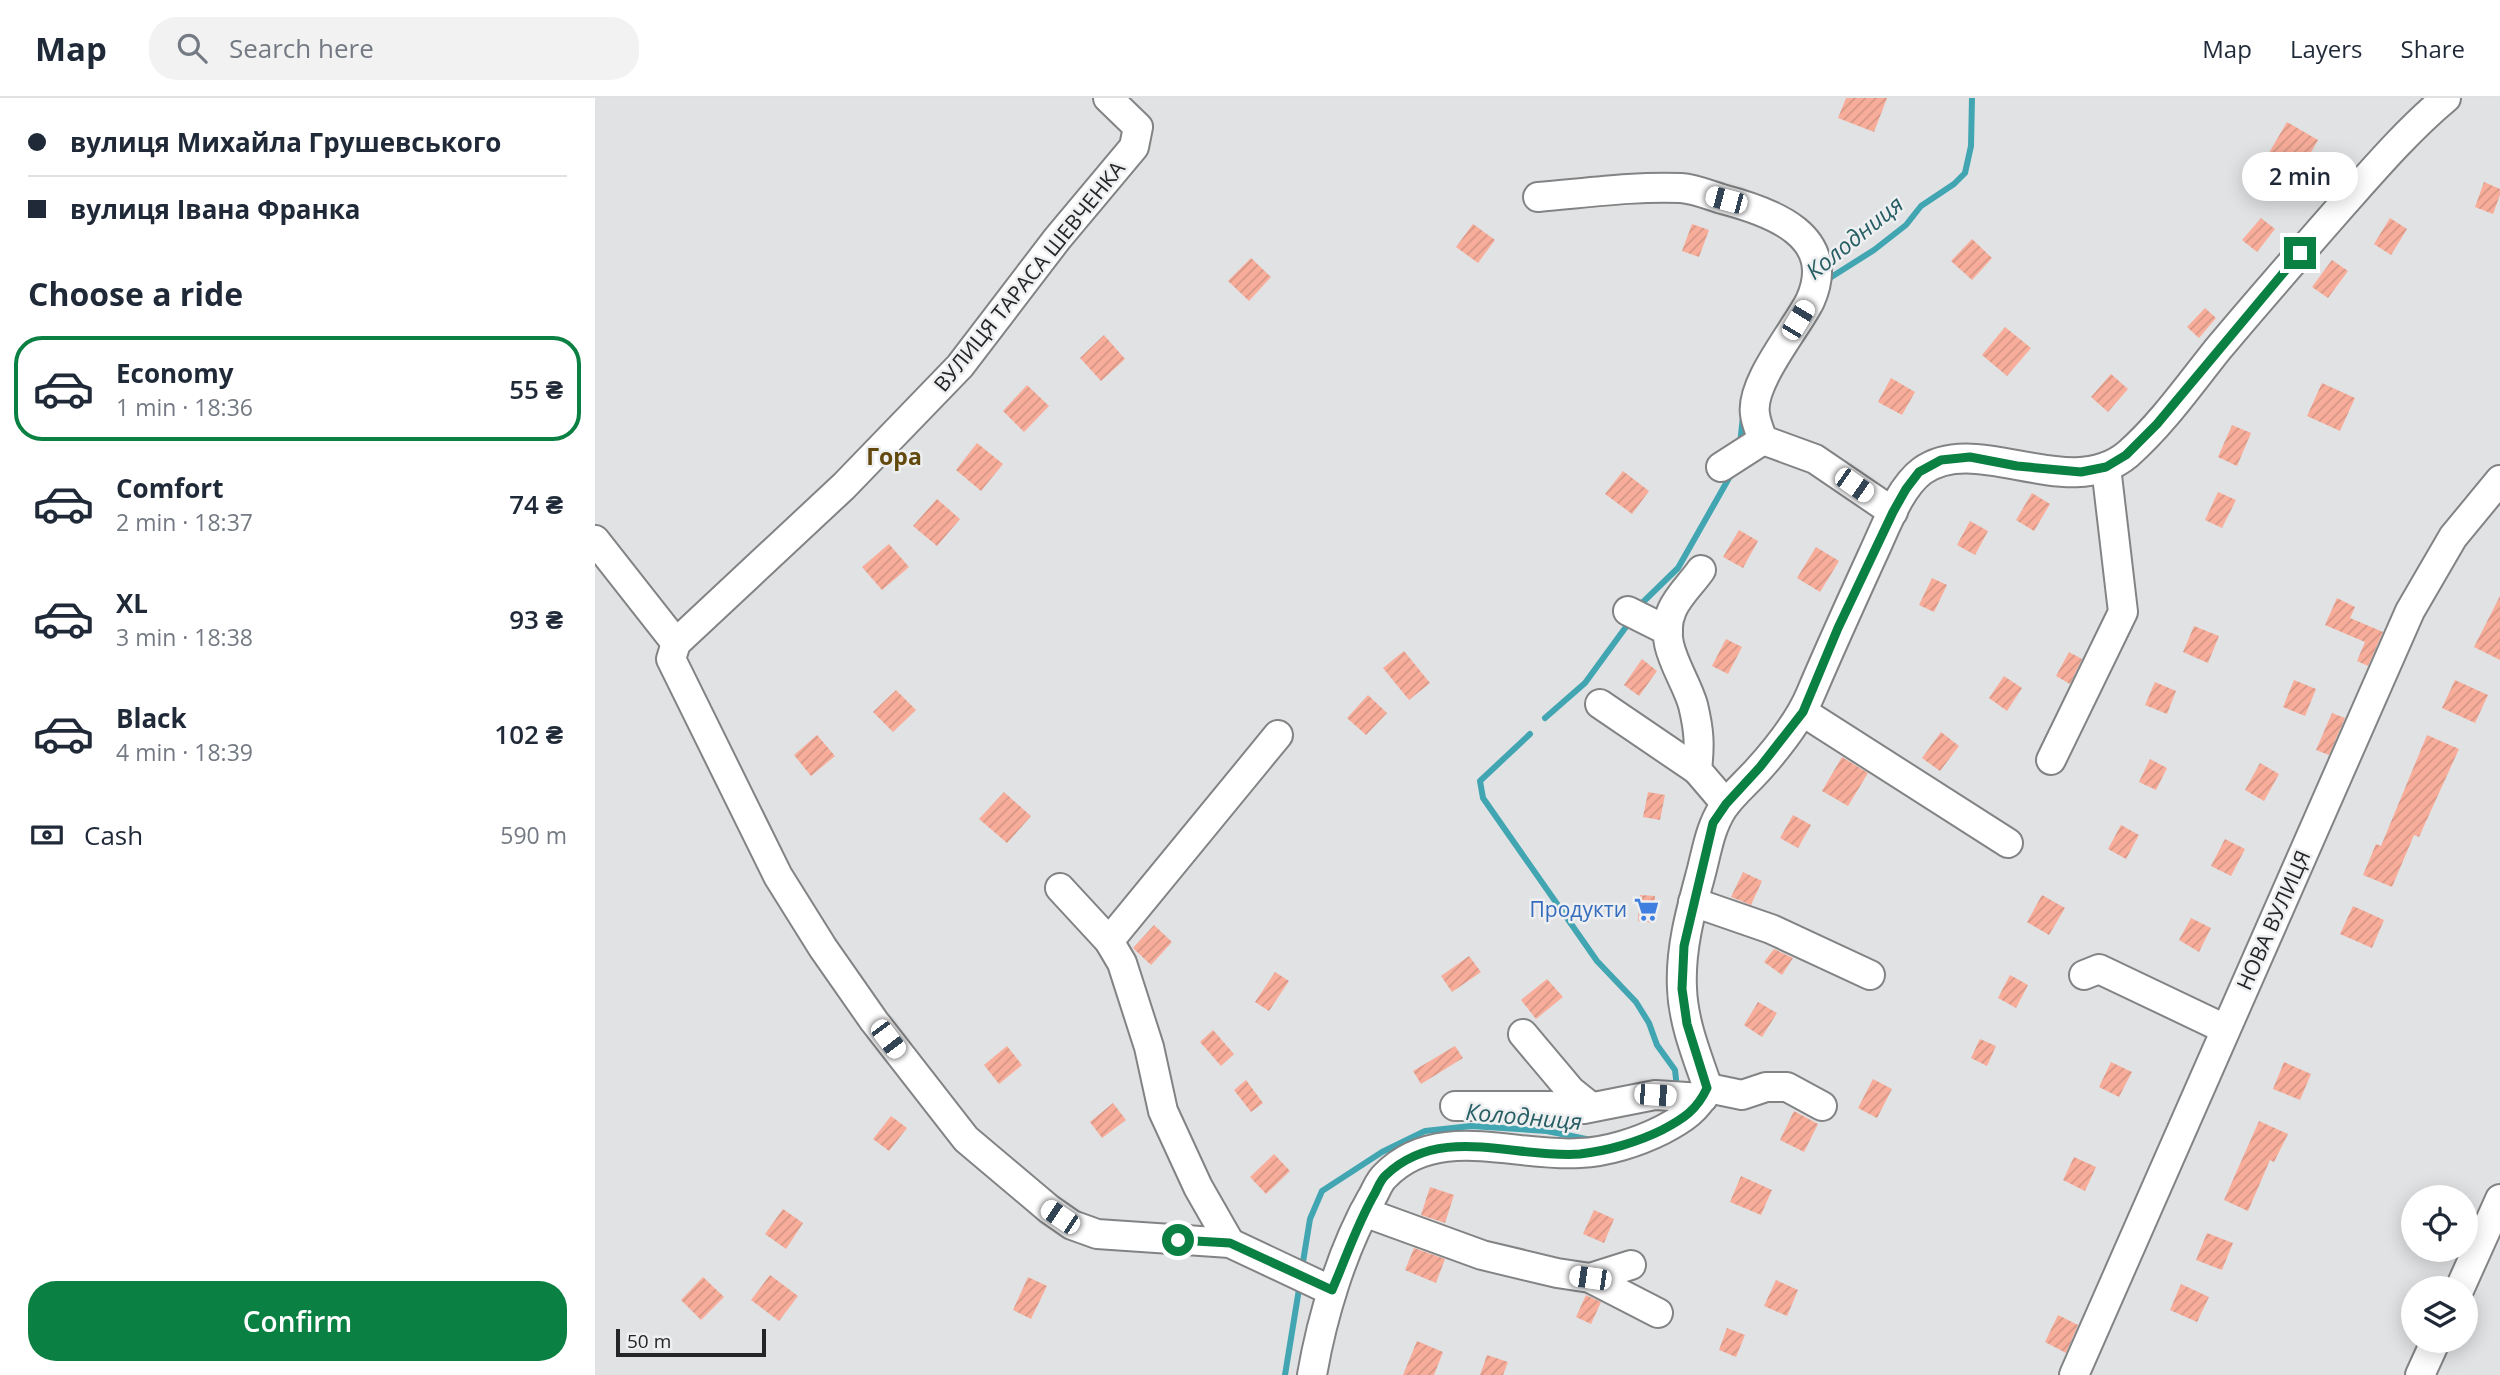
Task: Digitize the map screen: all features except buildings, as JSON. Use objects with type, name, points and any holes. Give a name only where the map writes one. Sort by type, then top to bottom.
[{"type":"street","name":"ВУЛИЦЯ ТАРАСА ШЕВЧЕНКА","points":[[676,643],[845,485],[960,366],[1057,239],[1134,148],[1139,127],[1108,98]]},
{"type":"street","points":[[1307,1371],[1326,1287],[1384,1176],[1434,1148],[1474,1145],[1525,1152],[1581,1154],[1621,1146],[1653,1135],[1681,1120],[1699,1105],[1700,1095],[1682,989],[1684,946],[1713,823],[1803,712],[1838,628],[1893,512],[1919,472],[1941,460],[1970,457],[2017,466],[2081,472],[2106,467],[2126,455],[2157,424],[2309,242],[2419,122],[2446,98]]},
{"type":"street","points":[[1538,197],[1622,189],[1684,188],[1747,205],[1801,233],[1812,247],[1817,262],[1813,289],[1763,379],[1754,412],[1757,444]]},
{"type":"street","points":[[1721,467],[1757,444],[1815,459],[1893,512]]},
{"type":"street","points":[[2051,760],[2123,612],[2106,467]]},
{"type":"street","name":"НОВА ВУЛИЦЯ","points":[[2074,1375],[2410,611],[2453,537],[2500,480]]},
{"type":"street","points":[[595,540],[676,643],[671,659],[778,876],[823,948],[874,1021],[967,1139],[1049,1209],[1072,1225],[1097,1234],[1230,1243],[1326,1287]]},
{"type":"street","points":[[1697,770],[1700,743],[1692,702],[1672,659],[1668,631],[1672,611],[1701,570]]},
{"type":"street","points":[[1628,611],[1668,631]]},
{"type":"street","points":[[1600,704],[1697,770],[1726,804]]},
{"type":"street","points":[[1803,712],[2008,843]]},
{"type":"street","points":[[1109,941],[1278,736]]},
{"type":"street","points":[[1060,888],[1109,941],[1122,962],[1149,1047],[1163,1111],[1198,1187],[1230,1243]]},
{"type":"street","points":[[1693,902],[1771,929],[1870,975]]},
{"type":"street","points":[[2084,975],[2099,969],[2225,1029]]},
{"type":"street","points":[[1523,1034],[1571,1091],[1591,1107]]},
{"type":"street","points":[[1455,1106],[1591,1107],[1655,1095],[1742,1096],[1766,1087],[1787,1087],[1822,1106]]},
{"type":"street","points":[[2465,1276],[2500,1199]]},
{"type":"street","points":[[1364,1212],[1482,1255],[1590,1278],[1658,1313]]},
{"type":"street","points":[[1590,1278],[1631,1265]]},
{"type":"street","points":[[2420,1375],[2430,1353]]},
{"type":"waterway","name":"Колодниця","points":[[1825,281],[1874,250],[1906,225],[1921,206],[1954,184],[1965,173],[1971,146],[1972,98]]},
{"type":"waterway","name":"Колодниця","points":[[1740,444],[1743,416]]},
{"type":"waterway","name":"Колодниця","points":[[1638,607],[1678,568],[1733,471]]},
{"type":"waterway","name":"Колодниця","points":[[1545,718],[1585,683],[1631,620]]},
{"type":"waterway","name":"Колодниця","points":[[1530,734],[1480,781],[1483,798],[1597,961],[1636,1002],[1649,1023],[1657,1045],[1675,1070],[1677,1088]]},
{"type":"waterway","name":"Колодниця","points":[[1302,1268],[1310,1219],[1322,1191],[1382,1152],[1425,1131],[1471,1126],[1547,1131],[1591,1140]]},
{"type":"waterway","name":"Колодниця","points":[[1285,1375],[1300,1283]]},
{"type":"place","name":"Продукти","points":[[1647,909]]},
{"type":"district","name":"Гора","points":[[894,456]]},
{"type":"route","points":[[1178,1240],[1230,1243],[1332,1290],[1364,1212],[1384,1176],[1405,1162],[1434,1148],[1474,1145],[1525,1152],[1581,1154],[1621,1146],[1653,1135],[1681,1120],[1699,1105],[1707,1088],[1687,1024],[1682,989],[1684,946],[1713,823],[1803,712],[1838,628],[1906,489],[1919,472],[1941,460],[1970,457],[2017,466],[2081,472],[2106,467],[2126,455],[2157,424],[2300,253]]}]
